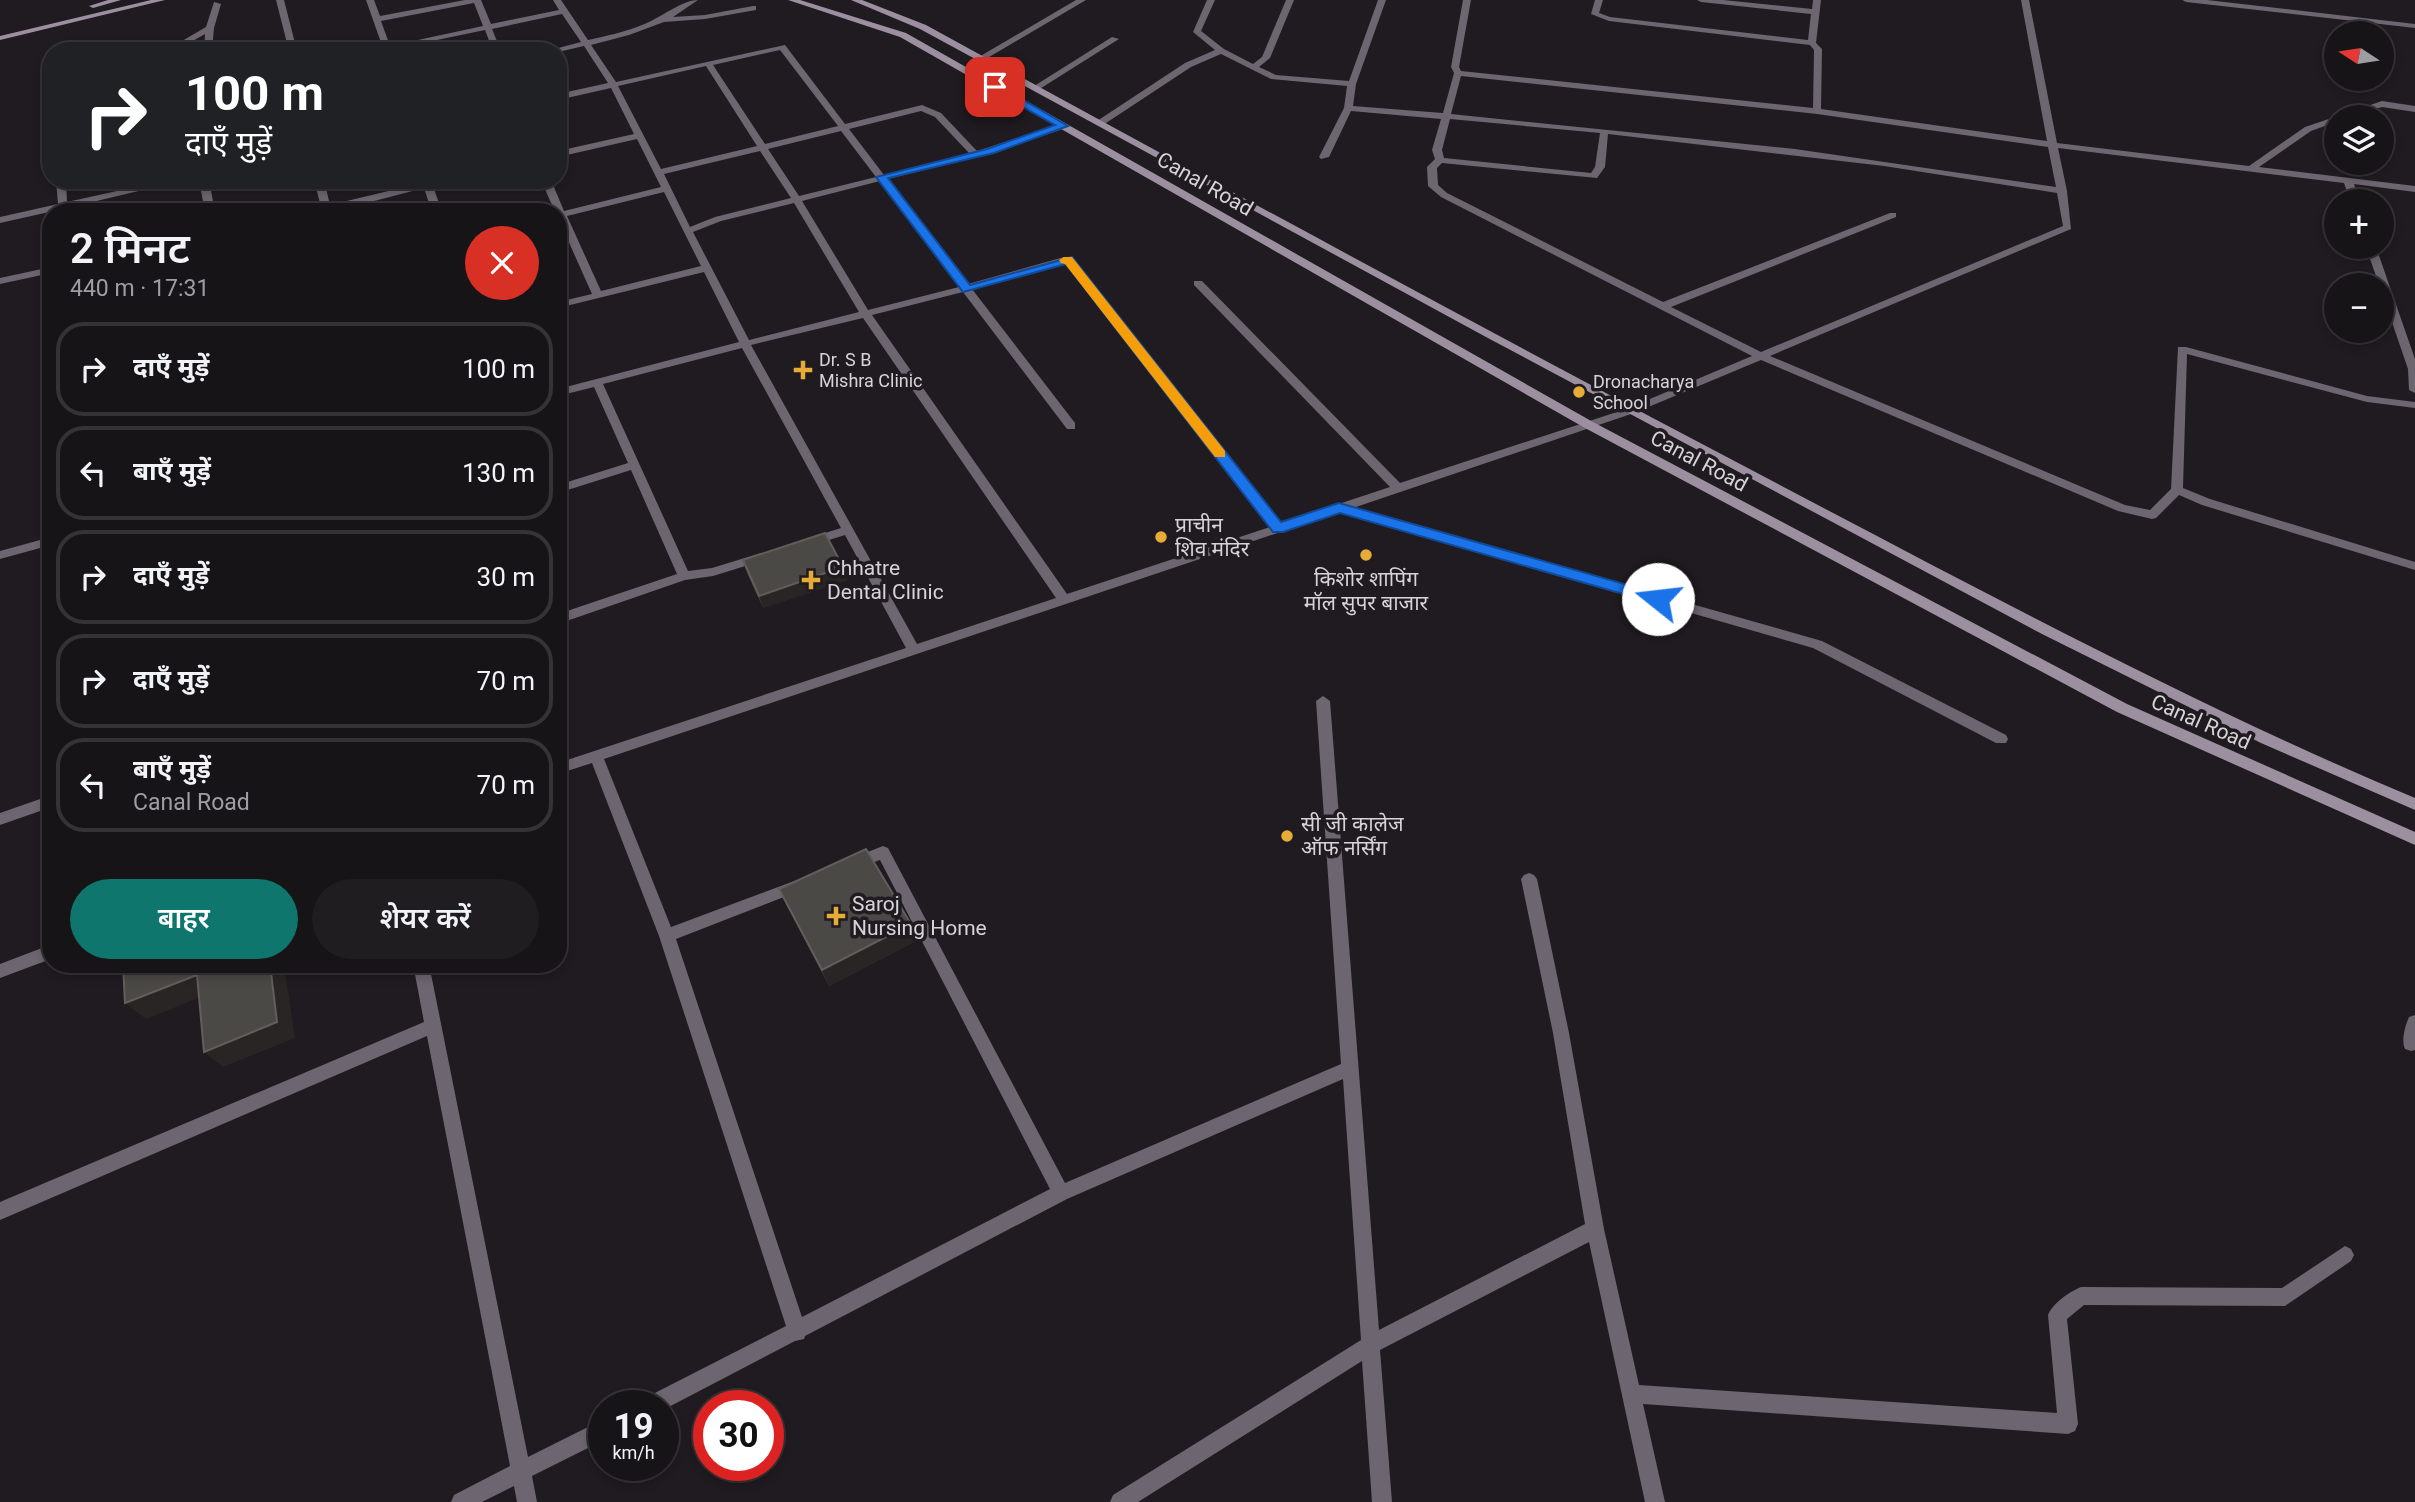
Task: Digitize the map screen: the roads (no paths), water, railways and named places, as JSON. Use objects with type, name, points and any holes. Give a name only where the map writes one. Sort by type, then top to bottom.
[{"type":"main road","points":[[0,29],[117,0]]},
{"type":"main road","points":[[0,38],[160,0]]},
{"type":"main road","name":"Canal Road","points":[[792,0],[903,35],[1589,425],[2122,708],[2415,839]]},
{"type":"main road","name":"Canal Road","points":[[855,0],[923,27],[1630,411],[2120,669],[2320,766],[2415,804]]},
{"type":"street","points":[[280,0],[291,42]]},
{"type":"street","points":[[370,0],[385,42]]},
{"type":"street","points":[[377,19],[477,0],[493,42]]},
{"type":"street","points":[[557,0],[613,85],[746,345],[914,650]]},
{"type":"street","points":[[567,47],[636,32],[665,20],[694,0]]},
{"type":"street","points":[[981,58],[1082,0]]},
{"type":"street","points":[[1211,0],[1198,32],[1221,51],[1275,77],[1352,84]]},
{"type":"street","points":[[1255,66],[1266,58],[1290,0]]},
{"type":"street","points":[[1324,157],[1348,108],[1352,84],[1382,0]]},
{"type":"street","points":[[1440,160],[1437,150],[1444,116],[1458,73],[1455,67],[1467,0]]},
{"type":"street","points":[[1599,0],[1595,14],[1609,19],[1812,43],[1818,49],[1817,111]]},
{"type":"street","points":[[1701,0],[1815,12]]},
{"type":"street","points":[[1812,43],[1816,0]]},
{"type":"street","points":[[567,766],[1630,411],[2068,227],[2025,0]]},
{"type":"street","points":[[2186,0],[2415,26]]},
{"type":"street","points":[[209,42],[217,4]]},
{"type":"street","points":[[665,20],[705,17],[753,8]]},
{"type":"street","points":[[421,42],[564,11]]},
{"type":"street","points":[[185,42],[210,28]]},
{"type":"street","points":[[1035,88],[1115,39]]},
{"type":"street","points":[[567,95],[782,47],[1071,426]]},
{"type":"street","points":[[1100,123],[1188,65],[1221,51]]},
{"type":"street","points":[[708,64],[796,199],[866,315],[1064,600]]},
{"type":"street","points":[[1458,73],[1817,111],[2053,145],[2415,189]]},
{"type":"street","points":[[2394,106],[2415,109]]},
{"type":"street","points":[[1348,108],[1816,154],[1948,171],[2062,191]]},
{"type":"street","points":[[658,173],[928,109],[974,153]]},
{"type":"street","points":[[2251,169],[2308,129],[2324,123]]},
{"type":"street","points":[[688,232],[718,219],[990,151],[1063,126]]},
{"type":"street","points":[[1604,133],[1600,167],[1594,176],[1440,160],[1432,167],[1433,187],[1760,356],[2122,508],[2152,514],[2177,490],[2182,349],[2367,399],[2415,405]]},
{"type":"street","points":[[567,152],[639,136]]},
{"type":"street","points":[[2348,181],[2351,189]]},
{"type":"street","points":[[87,203],[144,189]]},
{"type":"street","points":[[352,203],[405,189]]},
{"type":"street","points":[[567,212],[666,189]]},
{"type":"street","points":[[0,220],[42,213]]},
{"type":"street","points":[[1663,306],[1893,215]]},
{"type":"street","points":[[567,231],[597,294]]},
{"type":"street","points":[[567,390],[662,363],[967,290],[1068,259],[1278,528]]},
{"type":"street","points":[[2375,259],[2413,369],[2415,390]]},
{"type":"street","points":[[567,302],[706,268]]},
{"type":"street","points":[[0,281],[42,272]]},
{"type":"street","points":[[1198,283],[1398,488]]},
{"type":"street","points":[[597,382],[684,576]]},
{"type":"street","points":[[567,486],[634,465]]},
{"type":"street","points":[[2177,490],[2415,566]]},
{"type":"street","points":[[1339,508],[1817,644],[2001,739]]},
{"type":"street","points":[[799,545],[848,530]]},
{"type":"street","points":[[0,555],[42,543]]},
{"type":"street","points":[[567,617],[684,576],[713,572],[774,553]]},
{"type":"street","points":[[1323,701],[1368,1346],[1382,1502]]},
{"type":"street","points":[[596,756],[667,936],[797,1332]]},
{"type":"street","points":[[0,819],[42,806]]},
{"type":"street","points":[[845,867],[883,852],[1061,1193]]},
{"type":"street","points":[[1529,879],[1561,1033],[1595,1229],[1655,1502]]},
{"type":"street","points":[[667,936],[807,881]]},
{"type":"street","points":[[0,971],[42,955]]},
{"type":"street","points":[[423,973],[527,1502]]},
{"type":"street","points":[[2412,1044],[2415,1022]]},
{"type":"street","points":[[0,1211],[433,1026]]},
{"type":"street","points":[[679,1391],[1061,1193],[1350,1068]]},
{"type":"street","points":[[1120,1502],[1368,1346],[1595,1229]]},
{"type":"street","points":[[1632,1394],[2068,1424],[2057,1315],[2081,1296],[2285,1297],[2345,1255]]},
{"type":"street","points":[[461,1502],[588,1437]]},
{"type":"place","name":"Dr. S B Mishra Clinic","points":[[803,370]]},
{"type":"place","name":"Dronacharya School","points":[[1579,392]]},
{"type":"place","name":"प्राचीन शिव मंदिर","points":[[1161,537]]},
{"type":"place","name":"किशोर शापिंग मॉल सुपर बाजार","points":[[1366,555]]},
{"type":"place","name":"Chhatre Dental Clinic","points":[[811,580]]},
{"type":"place","name":"सी जी कालेज ऑफ नर्सिंग","points":[[1287,836]]},
{"type":"place","name":"Saroj Nursing Home","points":[[836,916]]}]
